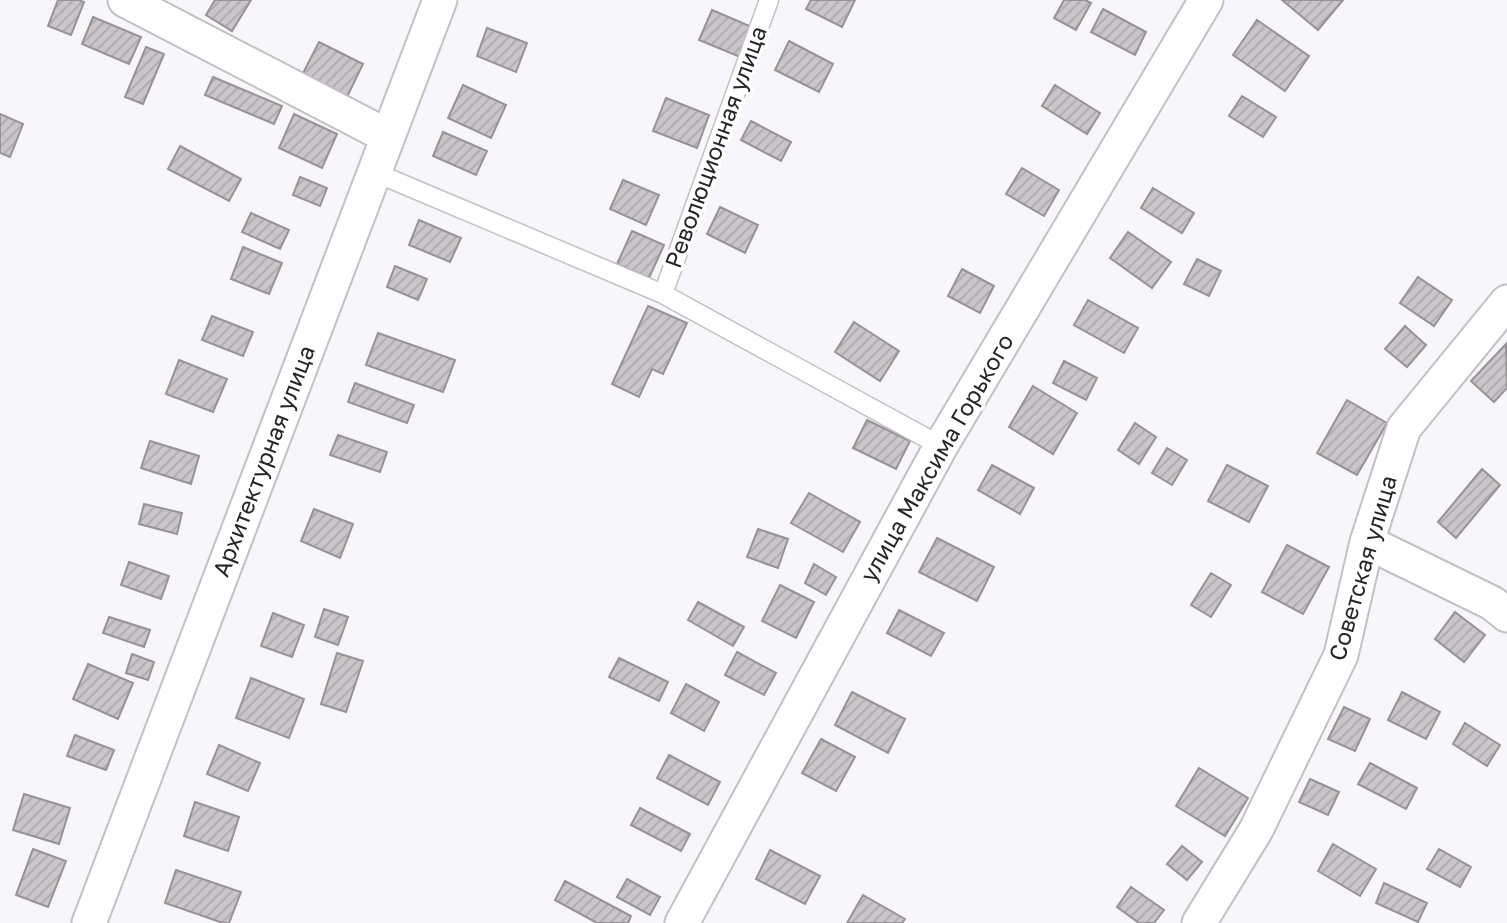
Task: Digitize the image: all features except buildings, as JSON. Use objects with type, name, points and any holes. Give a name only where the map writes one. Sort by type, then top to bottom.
[{"type":"street","name":"Архитектурная улица","points":[[89,923],[440,0]]},
{"type":"street","name":"улица Максима Горького","points":[[681,923],[941,446],[1206,0]]},
{"type":"street","points":[[130,1],[387,136]]},
{"type":"street","name":"Советская улица","points":[[1199,923],[1256,830],[1341,655],[1367,542],[1404,428],[1507,302]]},
{"type":"street","points":[[1367,542],[1492,603],[1507,615]]},
{"type":"lane","name":"Революционная улица","points":[[663,294],[769,0]]},
{"type":"lane","points":[[374,172],[663,294],[941,446]]}]
